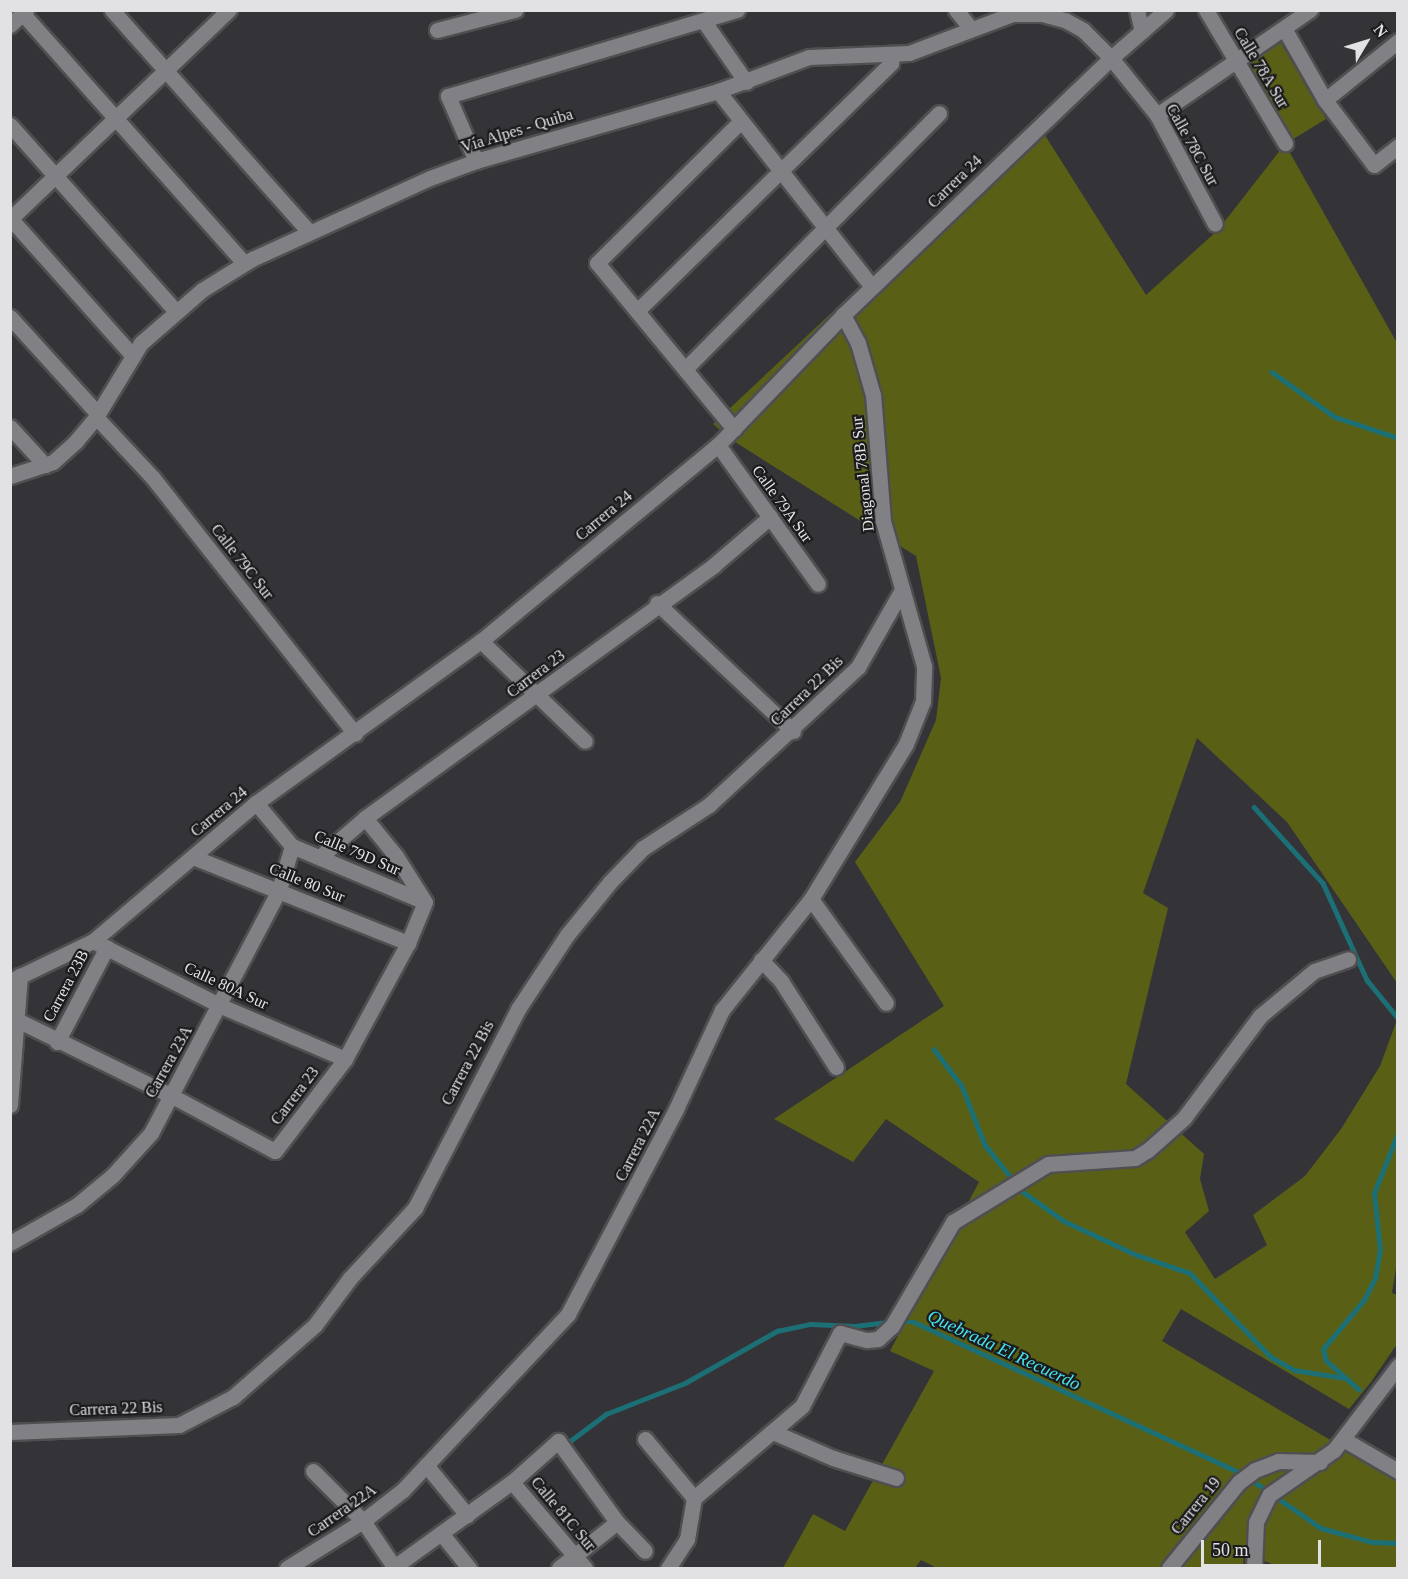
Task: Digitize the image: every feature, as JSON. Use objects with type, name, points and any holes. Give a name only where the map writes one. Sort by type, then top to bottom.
[{"type":"street","points":[[112,10],[309,232]]},
{"type":"street","points":[[133,356],[11,218],[229,10]]},
{"type":"street","points":[[437,30],[515,10]]},
{"type":"street","points":[[476,161],[448,96],[552,63],[705,23],[737,10]]},
{"type":"street","points":[[956,10],[970,27]]},
{"type":"street","points":[[1137,10],[1142,31]]},
{"type":"street","name":"Carrera 24","points":[[15,978],[100,944],[256,802],[355,734],[481,641],[718,445],[843,315],[1111,58],[1166,10]]},
{"type":"street","name":"Calle 78A Sur","points":[[1206,10],[1285,143]]},
{"type":"street","points":[[1157,116],[1285,30],[1310,10]]},
{"type":"street","points":[[10,25],[24,12],[244,263]]},
{"type":"street","name":"Vía Alpes - Quiba","points":[[10,476],[45,465],[76,441],[97,416],[141,343],[176,311],[244,263],[309,232],[476,161],[718,91],[809,57],[893,54],[921,49],[970,27],[1012,14],[1042,14],[1083,30],[1111,58]]},
{"type":"street","points":[[705,23],[746,82]]},
{"type":"street","points":[[1285,30],[1325,100],[1374,165],[1398,146]]},
{"type":"street","points":[[1325,100],[1398,41]]},
{"type":"street","points":[[637,311],[891,63],[893,54]]},
{"type":"street","name":"Calle 78C Sur","points":[[1111,58],[1157,116],[1215,224]]},
{"type":"street","points":[[718,91],[872,287]]},
{"type":"street","points":[[687,368],[939,113]]},
{"type":"street","points":[[734,429],[687,368],[597,263],[741,121]]},
{"type":"street","points":[[10,125],[176,311]]},
{"type":"street","name":"Diagonal 78B Sur","points":[[843,315],[858,343],[873,395],[883,521],[924,666]]},
{"type":"street","name":"Calle 79C Sur","points":[[10,317],[153,478],[355,734]]},
{"type":"street","points":[[10,426],[45,465]]},
{"type":"street","name":"Calle 79A Sur","points":[[718,445],[818,584]]},
{"type":"street","name":"Carrera 23","points":[[321,856],[364,818],[538,696],[657,603],[714,565],[770,517]]},
{"type":"street","name":"Carrera 22 Bis","points":[[10,1432],[179,1425],[233,1397],[263,1374],[289,1346],[315,1325],[350,1278],[415,1208],[518,1008],[567,935],[610,882],[643,848],[709,805],[793,731],[858,667],[902,590]]},
{"type":"street","points":[[657,603],[793,731]]},
{"type":"street","points":[[481,641],[585,741]]},
{"type":"street","name":"Carrera 22A","points":[[287,1569],[363,1521],[426,1465],[568,1314],[676,1109],[718,1018],[761,960],[811,899],[906,744],[923,701],[924,666]]},
{"type":"street","name":"Calle 79D Sur","points":[[256,802],[292,846],[321,856],[425,902]]},
{"type":"street","points":[[364,818],[396,856],[425,902]]},
{"type":"street","name":"Carrera 23A","points":[[10,1243],[77,1204],[113,1175],[151,1133],[221,1006],[279,890],[292,846]]},
{"type":"street","name":"Calle 80 Sur","points":[[193,857],[408,944]]},
{"type":"street","points":[[811,899],[886,1003]]},
{"type":"street","name":"Carrera 23","points":[[170,1095],[275,1151],[345,1059],[408,944],[425,902]]},
{"type":"street","name":"Calle 80A Sur","points":[[100,944],[221,1006],[345,1059]]},
{"type":"street","name":"Carrera 23B","points":[[57,1042],[100,944]]},
{"type":"street","points":[[668,1569],[687,1539],[694,1498],[802,1406],[840,1333],[878,1339],[892,1326],[953,1222],[1048,1164],[1136,1158],[1148,1150],[1184,1118],[1260,1016],[1307,976],[1347,959]]},
{"type":"street","points":[[761,960],[781,981],[836,1067]]},
{"type":"street","points":[[10,1105],[17,1020],[15,978]]},
{"type":"street","points":[[17,1020],[57,1042],[170,1095]]},
{"type":"street","points":[[1254,1569],[1256,1522],[1263,1503],[1283,1483],[1320,1462],[1343,1439],[1398,1366]]},
{"type":"street","points":[[773,1432],[896,1478]]},
{"type":"street","points":[[645,1439],[694,1498]]},
{"type":"street","points":[[1343,1439],[1398,1472]]},
{"type":"street","points":[[313,1471],[363,1521],[394,1568],[512,1482],[558,1441],[617,1522],[645,1551]]},
{"type":"street","name":"Carrera 19","points":[[1169,1569],[1239,1482],[1255,1470],[1278,1461],[1320,1462]]},
{"type":"street","points":[[426,1465],[467,1515]]},
{"type":"street","name":"Calle 81C Sur","points":[[512,1482],[585,1569]]},
{"type":"street","points":[[559,1569],[617,1522]]},
{"type":"street","points":[[441,1533],[469,1569]]},
{"type":"green space","points":[[1280,42],[1326,119],[1285,144],[1241,66]]},
{"type":"green space","points":[[1036,121],[1146,295],[1218,230],[1285,144],[1397,343],[1397,983],[1287,822],[1197,738],[1143,893],[1168,908],[1126,1084],[1204,1154],[1200,1179],[1209,1211],[1185,1232],[1215,1279],[1267,1245],[1253,1215],[1305,1176],[1341,1129],[1380,1066],[1397,1020],[1398,1255],[1392,1293],[1397,1295],[1397,1344],[1371,1382],[1349,1409],[1181,1309],[1162,1341],[1397,1479],[1397,1568],[1282,1568],[1244,1553],[1243,1568],[937,1568],[921,1560],[915,1568],[783,1568],[813,1514],[845,1531],[934,1371],[890,1351],[979,1182],[886,1119],[853,1162],[774,1119],[944,1006],[855,862],[900,802],[936,720],[941,678],[916,556],[732,440],[713,424]]},
{"type":"waterway","points":[[1272,372],[1335,417],[1398,438]]},
{"type":"waterway","points":[[1254,807],[1323,883],[1367,980],[1398,1018]]},
{"type":"waterway","points":[[934,1049],[962,1086],[985,1145],[1022,1191],[1064,1221],[1137,1255],[1190,1273],[1271,1357],[1294,1370],[1345,1378]]},
{"type":"waterway","points":[[1359,1390],[1326,1361],[1323,1349],[1364,1300],[1375,1278],[1380,1251],[1374,1193],[1398,1133]]},
{"type":"waterway","name":"Quebrada El Recuerdo","points":[[566,1444],[606,1414],[685,1383],[777,1331],[810,1324],[855,1326],[889,1322]]},
{"type":"waterway","name":"Quebrada El Recuerdo","points":[[898,1322],[914,1322],[1243,1474]]},
{"type":"waterway","name":"Quebrada El Recuerdo","points":[[1250,1479],[1262,1487]]},
{"type":"waterway","name":"Quebrada El Recuerdo","points":[[1279,1499],[1321,1528],[1372,1542],[1398,1543]]}]
